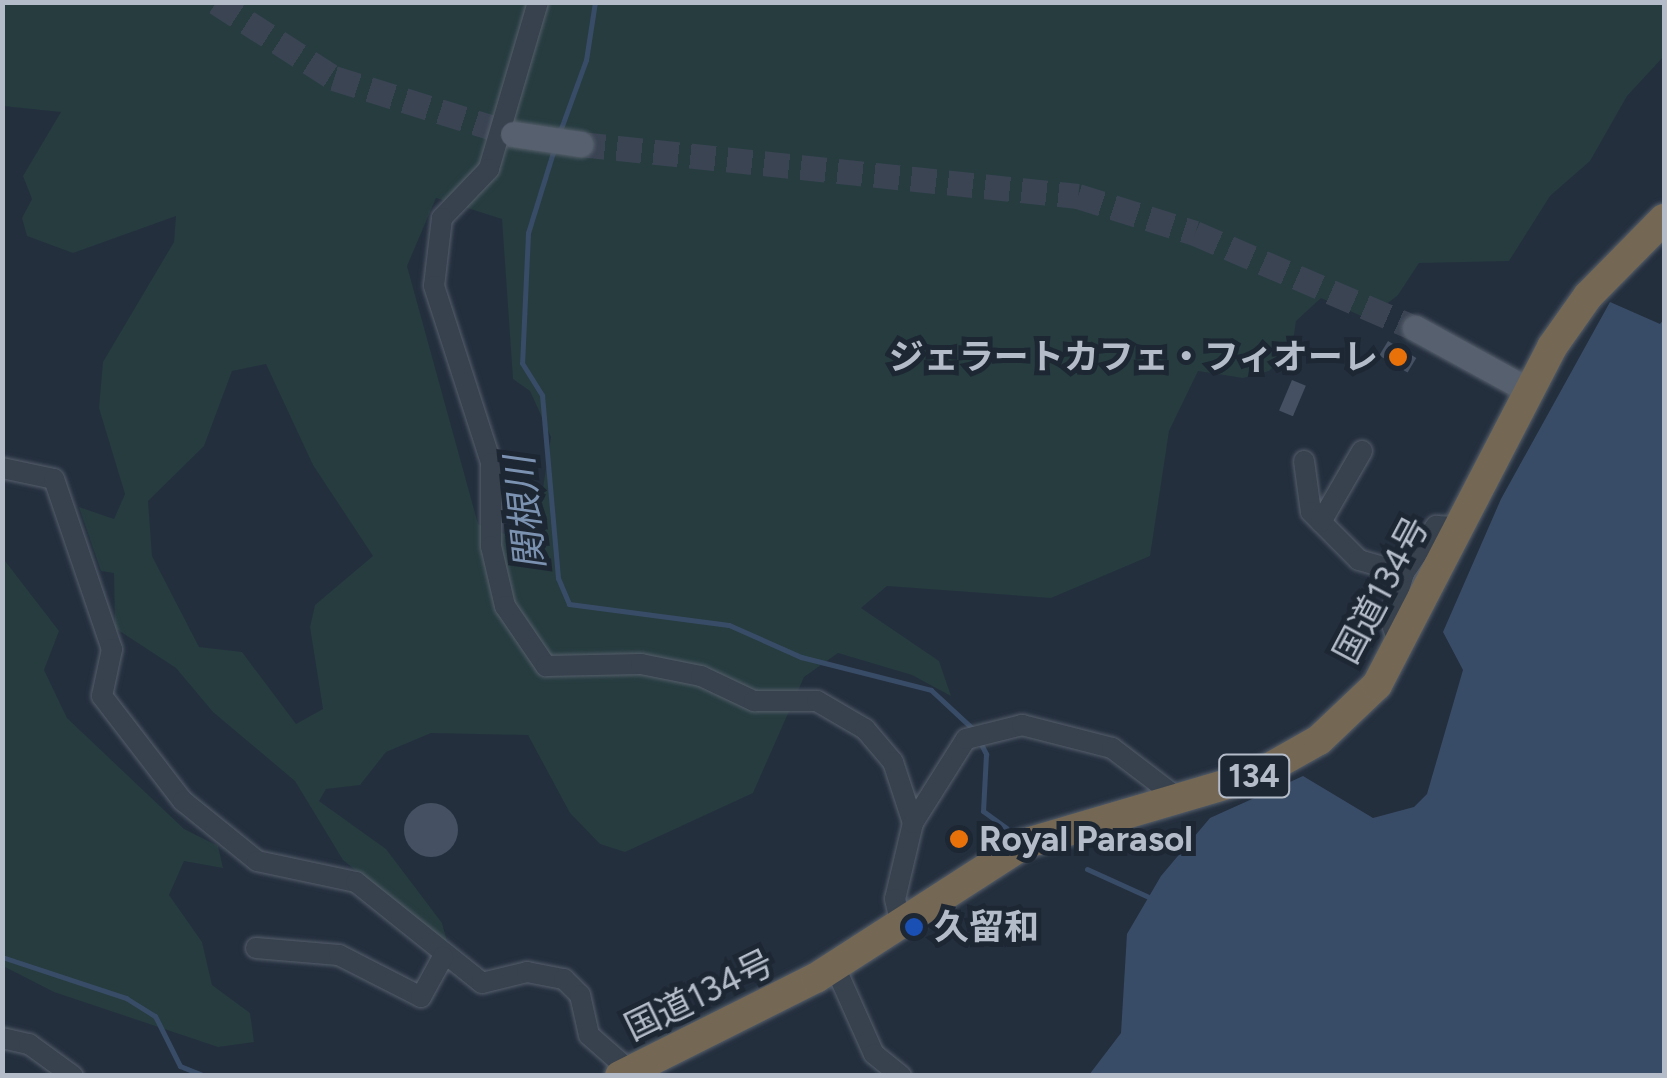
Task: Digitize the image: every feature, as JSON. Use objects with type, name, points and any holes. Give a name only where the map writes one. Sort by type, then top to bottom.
[{"type":"highway","name":"国道134号","points":[[625,1074],[835,967],[900,920],[1024,844],[1297,757],[1377,685],[1528,390],[1588,296],[1664,219]]},
{"type":"main road","points":[[512,134],[580,144]]},
{"type":"main road","points":[[1415,328],[1528,390]]},
{"type":"street","points":[[538,2],[488,169],[442,218],[434,286],[491,463],[491,546],[505,606],[546,666],[641,664],[701,676],[754,701],[817,702],[884,746],[914,824]]},
{"type":"street","points":[[1321,522],[1362,451]]},
{"type":"street","points":[[1304,461],[1310,512],[1358,560],[1404,573]]},
{"type":"street","points":[[2,468],[54,479],[112,649],[102,696],[152,768],[257,861],[356,882],[442,956],[482,983],[527,972],[564,978],[580,995],[589,1035],[625,1074]]},
{"type":"street","points":[[1398,644],[1390,619],[1404,573],[1436,526],[1456,528]]},
{"type":"street","points":[[900,920],[895,900],[914,824],[966,738],[987,728],[1071,732],[1112,748],[1175,796]]},
{"type":"street","points":[[256,948],[339,955],[421,997],[442,956]]},
{"type":"street","points":[[835,967],[874,1054],[901,1076]]},
{"type":"street","points":[[2,1038],[29,1044],[73,1076]]},
{"type":"green space","points":[[3,3],[1664,3],[1664,56],[1627,96],[1590,161],[1550,196],[1509,261],[1419,263],[1398,295],[1368,319],[1321,298],[1296,321],[1292,348],[1269,371],[1243,378],[1198,371],[1169,431],[1150,556],[1051,598],[887,586],[861,608],[939,661],[951,696],[912,675],[838,653],[804,677],[753,793],[625,852],[600,844],[570,813],[528,735],[431,733],[386,752],[360,785],[326,789],[319,801],[386,849],[442,923],[448,945],[343,860],[295,781],[213,712],[176,668],[115,628],[114,573],[101,571],[79,507],[114,519],[125,494],[99,408],[103,362],[174,242],[176,216],[73,253],[27,236],[22,218],[32,199],[23,176],[61,112],[3,106]],"holes":[[[436,198],[502,219],[513,379],[530,391],[551,437],[534,545],[478,524],[407,266]],[[266,364],[313,465],[373,556],[315,605],[310,627],[323,709],[296,724],[242,652],[199,647],[152,556],[148,501],[204,446],[232,371]]]},
{"type":"green space","points":[[2,557],[59,631],[44,670],[67,718],[184,829],[218,846],[223,868],[184,861],[169,895],[202,942],[212,985],[250,1013],[254,1042],[218,1047],[54,992],[3,966]]},
{"type":"water","points":[[1610,302],[1660,324],[1664,319],[1664,1075],[1089,1075],[1121,1033],[1127,934],[1161,876],[1210,818],[1303,776],[1373,818],[1414,807],[1427,794],[1463,670],[1443,632],[1501,499]]},
{"type":"building","name":"ジェラートカフェ・フィオーレ","points":[[1388,341],[1416,358],[1408,373],[1379,356]]},
{"type":"building","points":[[1292,380],[1306,386],[1293,416],[1279,410]]},
{"type":"building","points":[[431,803],[450,811],[458,830],[450,849],[431,857],[412,849],[404,830],[412,811]]},
{"type":"waterway","name":"関根川","points":[[559,134],[586,60],[595,2]]},
{"type":"waterway","name":"関根川","points":[[554,149],[528,233],[522,363],[542,395],[558,578],[569,604],[729,625],[801,657],[931,690],[974,730]]},
{"type":"waterway","name":"関根川","points":[[979,740],[986,754],[983,811],[1006,828]]},
{"type":"waterway","name":"関根川","points":[[1087,869],[1153,899]]},
{"type":"waterway","points":[[2,957],[126,998],[155,1016],[180,1066],[205,1076]]},
{"type":"tunnel","points":[[216,2],[334,78],[513,134]]},
{"type":"tunnel","points":[[580,144],[1078,196],[1195,233],[1415,328]]},
{"type":"place","name":"ジェラートカフェ・フィオーレ","points":[[1398,357]]},
{"type":"place","name":"Royal Parasol","points":[[959,839]]},
{"type":"place","name":"久留和","points":[[914,927]]}]
